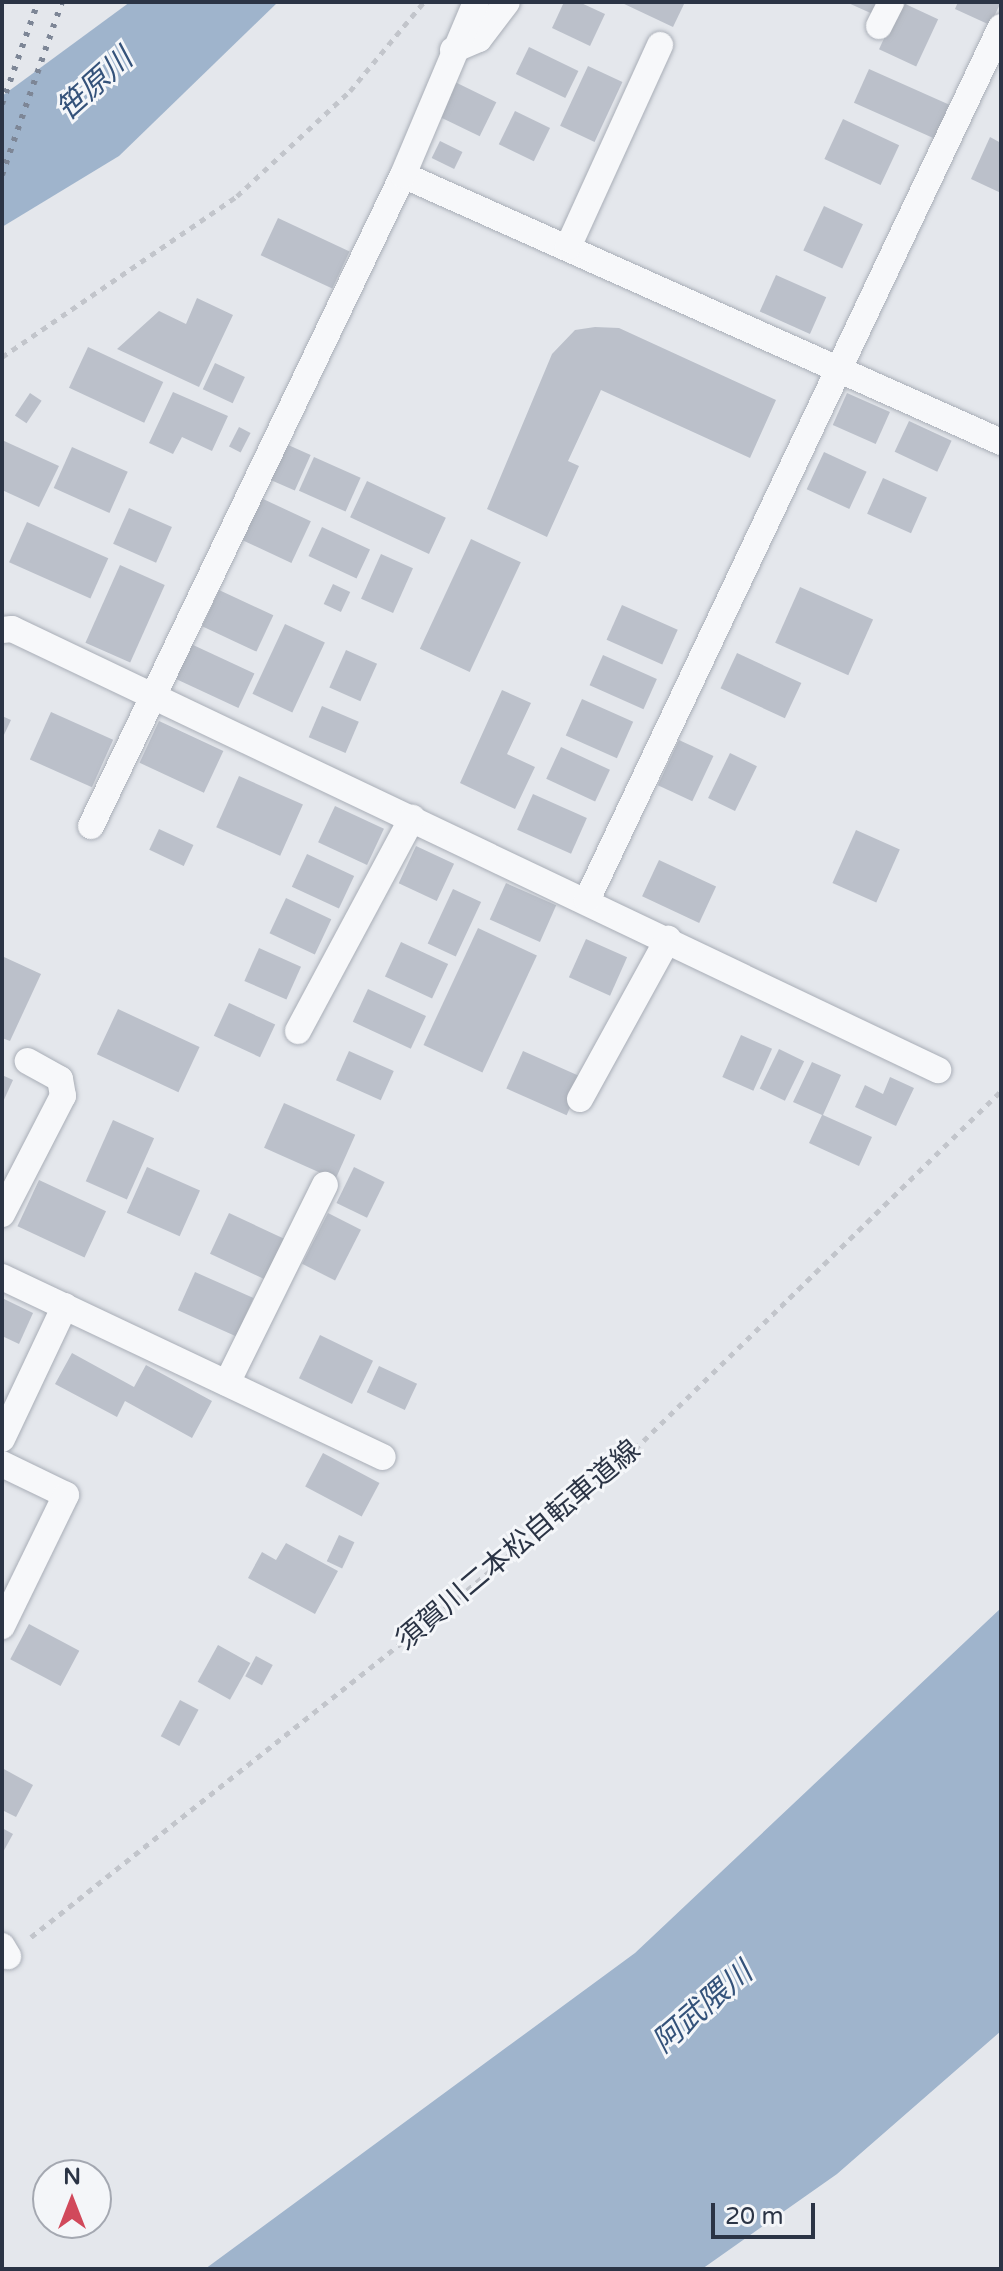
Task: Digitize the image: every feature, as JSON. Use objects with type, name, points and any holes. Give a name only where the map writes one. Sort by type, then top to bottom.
[{"type":"street","points":[[91,826],[403,175],[453,50],[476,2]]},
{"type":"street","points":[[453,50],[479,39],[507,2]]},
{"type":"street","points":[[879,26],[891,2]]},
{"type":"street","points":[[587,900],[1001,27]]},
{"type":"street","points":[[568,247],[660,45]]},
{"type":"street","points":[[403,175],[841,366],[1001,442]]},
{"type":"street","points":[[2,630],[12,629],[587,900],[938,1070]]},
{"type":"street","points":[[298,1031],[412,818]]},
{"type":"street","points":[[580,1099],[668,939]]},
{"type":"street","points":[[2,1214],[63,1096],[60,1079],[28,1061]]},
{"type":"street","points":[[227,1383],[325,1185]]},
{"type":"street","points":[[2,1277],[383,1457]]},
{"type":"street","points":[[2,1439],[65,1306]]},
{"type":"street","points":[[2,1464],[66,1495],[2,1626]]},
{"type":"path","points":[[2,357],[237,196],[350,91],[424,2]]},
{"type":"path","name":"須賀川二本松自転車道線","points":[[5,1951],[458,1598],[635,1449],[1001,1091]]},
{"type":"water","name":"笹原川","points":[[130,2],[278,2],[119,156],[2,227],[2,96]]},
{"type":"water","name":"阿武隈川","points":[[1001,1608],[1001,2031],[837,2174],[702,2269],[205,2269],[635,1953]]},
{"type":"building","points":[[564,2],[579,2],[605,14],[590,46],[552,28]]},
{"type":"building","points":[[620,2],[685,2],[673,27]]},
{"type":"building","points":[[846,2],[881,2],[875,15]]},
{"type":"building","points":[[901,2],[938,19],[916,66],[879,49]]},
{"type":"building","points":[[958,2],[1001,2],[990,25],[955,9]]},
{"type":"building","points":[[529,47],[578,71],[565,98],[516,74]]},
{"type":"building","points":[[588,66],[622,82],[595,142],[560,126]]},
{"type":"building","points":[[869,69],[949,105],[934,139],[854,103]]},
{"type":"building","points":[[455,82],[496,102],[480,136],[438,116]]},
{"type":"building","points":[[515,111],[550,128],[534,161],[499,144]]},
{"type":"building","points":[[843,119],[899,145],[881,185],[824,159]]},
{"type":"building","points":[[990,137],[1001,143],[1001,193],[971,179]]},
{"type":"building","points":[[440,141],[462,152],[454,169],[432,158]]},
{"type":"building","points":[[824,206],[863,224],[842,269],[803,250]]},
{"type":"building","points":[[278,218],[350,251],[332,289],[261,255]]},
{"type":"building","points":[[776,275],[826,297],[810,334],[760,312]]},
{"type":"building","points":[[197,298],[233,315],[199,387],[117,349],[159,311],[186,324]]},
{"type":"building","points":[[619,328],[776,400],[750,458],[601,390],[568,461],[579,466],[547,537],[487,509],[552,354],[575,330]]},
{"type":"building","points":[[88,347],[163,382],[144,423],[69,388]]},
{"type":"building","points":[[215,363],[245,377],[233,403],[203,389]]},
{"type":"building","points":[[173,392],[228,416],[212,451],[182,437],[173,454],[149,443]]},
{"type":"building","points":[[30,393],[42,401],[27,423],[15,415]]},
{"type":"building","points":[[847,393],[890,412],[876,444],[833,425]]},
{"type":"building","points":[[909,421],[952,441],[937,472],[895,452]]},
{"type":"building","points":[[239,427],[251,433],[241,453],[229,447]]},
{"type":"building","points":[[2,440],[59,466],[39,507],[2,490]]},
{"type":"building","points":[[286,444],[311,455],[295,491],[270,480]]},
{"type":"building","points":[[72,447],[128,472],[109,513],[54,488]]},
{"type":"building","points":[[824,452],[867,472],[849,509],[807,489]]},
{"type":"building","points":[[314,457],[361,478],[346,512],[299,491]]},
{"type":"building","points":[[883,478],[927,498],[911,533],[867,514]]},
{"type":"building","points":[[367,481],[446,518],[429,554],[350,517]]},
{"type":"building","points":[[261,498],[311,521],[291,563],[242,540]]},
{"type":"building","points":[[129,508],[172,527],[156,563],[113,544]]},
{"type":"building","points":[[27,522],[108,558],[90,598],[9,562]]},
{"type":"building","points":[[322,527],[370,549],[357,578],[308,556]]},
{"type":"building","points":[[471,539],[521,562],[470,672],[420,649]]},
{"type":"building","points":[[381,554],[413,568],[393,613],[361,599]]},
{"type":"building","points":[[120,565],[165,585],[130,663],[85,643]]},
{"type":"building","points":[[333,584],[350,592],[341,612],[324,604]]},
{"type":"building","points":[[800,587],[873,620],[848,675],[775,643]]},
{"type":"building","points":[[219,590],[273,615],[256,652],[202,626]]},
{"type":"building","points":[[622,605],[678,630],[662,665],[607,640]]},
{"type":"building","points":[[285,624],[325,643],[292,712],[252,694]]},
{"type":"building","points":[[191,644],[254,674],[238,708],[175,678]]},
{"type":"building","points":[[346,650],[377,664],[360,701],[329,687]]},
{"type":"building","points":[[737,653],[801,683],[785,718],[721,688]]},
{"type":"building","points":[[603,655],[657,679],[643,709],[590,685]]},
{"type":"building","points":[[502,690],[531,703],[507,754],[535,767],[515,809],[460,783]]},
{"type":"building","points":[[582,699],[633,722],[617,758],[566,736]]},
{"type":"building","points":[[322,706],[359,722],[346,753],[309,737]]},
{"type":"building","points":[[51,712],[113,740],[92,787],[30,760]]},
{"type":"building","points":[[2,716],[11,720],[2,739]]},
{"type":"building","points":[[159,721],[223,751],[204,793],[140,763]]},
{"type":"building","points":[[679,740],[713,756],[692,801],[658,785]]},
{"type":"building","points":[[561,747],[610,770],[595,802],[546,779]]},
{"type":"building","points":[[730,753],[757,766],[735,811],[708,798]]},
{"type":"building","points":[[239,776],[303,804],[280,856],[216,827]]},
{"type":"building","points":[[533,794],[587,818],[571,854],[517,830]]},
{"type":"building","points":[[335,806],[384,829],[367,865],[318,842]]},
{"type":"building","points":[[159,829],[193,845],[184,866],[149,850]]},
{"type":"building","points":[[856,830],[900,850],[876,903],[832,883]]},
{"type":"building","points":[[416,846],[454,864],[437,901],[399,883]]},
{"type":"building","points":[[307,854],[354,876],[339,909],[292,887]]},
{"type":"building","points":[[659,860],[716,887],[699,923],[642,896]]},
{"type":"building","points":[[506,883],[556,905],[540,942],[490,920]]},
{"type":"building","points":[[453,889],[481,902],[456,956],[428,943]]},
{"type":"building","points":[[286,898],[331,919],[315,954],[270,933]]},
{"type":"building","points":[[478,928],[537,955],[482,1072],[423,1045]]},
{"type":"building","points":[[586,939],[627,957],[610,996],[569,977]]},
{"type":"building","points":[[401,942],[448,964],[432,998],[385,976]]},
{"type":"building","points":[[259,948],[301,967],[286,1000],[244,981]]},
{"type":"building","points":[[4,957],[41,974],[10,1041],[2,1038]]},
{"type":"building","points":[[368,989],[426,1016],[411,1049],[353,1022]]},
{"type":"building","points":[[229,1003],[275,1025],[260,1057],[214,1036]]},
{"type":"building","points":[[118,1009],[200,1047],[178,1092],[97,1054]]},
{"type":"building","points":[[741,1035],[772,1049],[753,1091],[722,1077]]},
{"type":"building","points":[[779,1049],[804,1061],[785,1101],[760,1089]]},
{"type":"building","points":[[349,1051],[394,1071],[381,1100],[336,1080]]},
{"type":"building","points":[[523,1051],[583,1078],[567,1115],[506,1088]]},
{"type":"building","points":[[812,1062],[841,1075],[823,1115],[872,1137],[859,1166],[809,1143],[822,1115],[793,1102]]},
{"type":"building","points":[[2,1075],[13,1080],[2,1104]]},
{"type":"building","points":[[890,1077],[914,1088],[896,1126],[855,1107],[865,1085],[883,1094]]},
{"type":"building","points":[[284,1103],[355,1135],[335,1179],[264,1148]]},
{"type":"building","points":[[113,1120],[154,1138],[127,1200],[86,1181]]},
{"type":"building","points":[[147,1167],[200,1191],[180,1236],[127,1213]]},
{"type":"building","points":[[354,1167],[385,1182],[367,1218],[336,1203]]},
{"type":"building","points":[[39,1180],[106,1211],[85,1257],[17,1226]]},
{"type":"building","points":[[229,1213],[285,1239],[266,1280],[210,1254]]},
{"type":"building","points":[[328,1213],[361,1230],[335,1281],[302,1264]]},
{"type":"building","points":[[195,1272],[253,1298],[236,1336],[178,1310]]},
{"type":"building","points":[[2,1298],[33,1313],[19,1344],[2,1336]]},
{"type":"building","points":[[320,1335],[373,1361],[352,1404],[299,1378]]},
{"type":"building","points":[[72,1353],[134,1387],[146,1365],[212,1401],[192,1438],[125,1401],[117,1417],[55,1384]]},
{"type":"building","points":[[379,1366],[417,1384],[405,1410],[367,1392]]},
{"type":"building","points":[[323,1453],[380,1483],[362,1517],[305,1487]]},
{"type":"building","points":[[339,1535],[354,1542],[342,1568],[327,1561]]},
{"type":"building","points":[[286,1543],[338,1571],[315,1614],[248,1578],[262,1552],[276,1560]]},
{"type":"building","points":[[29,1624],[79,1651],[61,1686],[10,1659]]},
{"type":"building","points":[[218,1645],[250,1663],[230,1700],[198,1682]]},
{"type":"building","points":[[256,1656],[273,1665],[262,1685],[245,1676]]},
{"type":"building","points":[[180,1700],[199,1710],[179,1746],[161,1736]]},
{"type":"building","points":[[2,1768],[33,1785],[16,1817],[2,1810]]},
{"type":"building","points":[[2,1828],[13,1834],[2,1854]]},
{"type":"railway","points":[[2,104],[38,2]]},
{"type":"railway","points":[[2,175],[62,2]]}]
